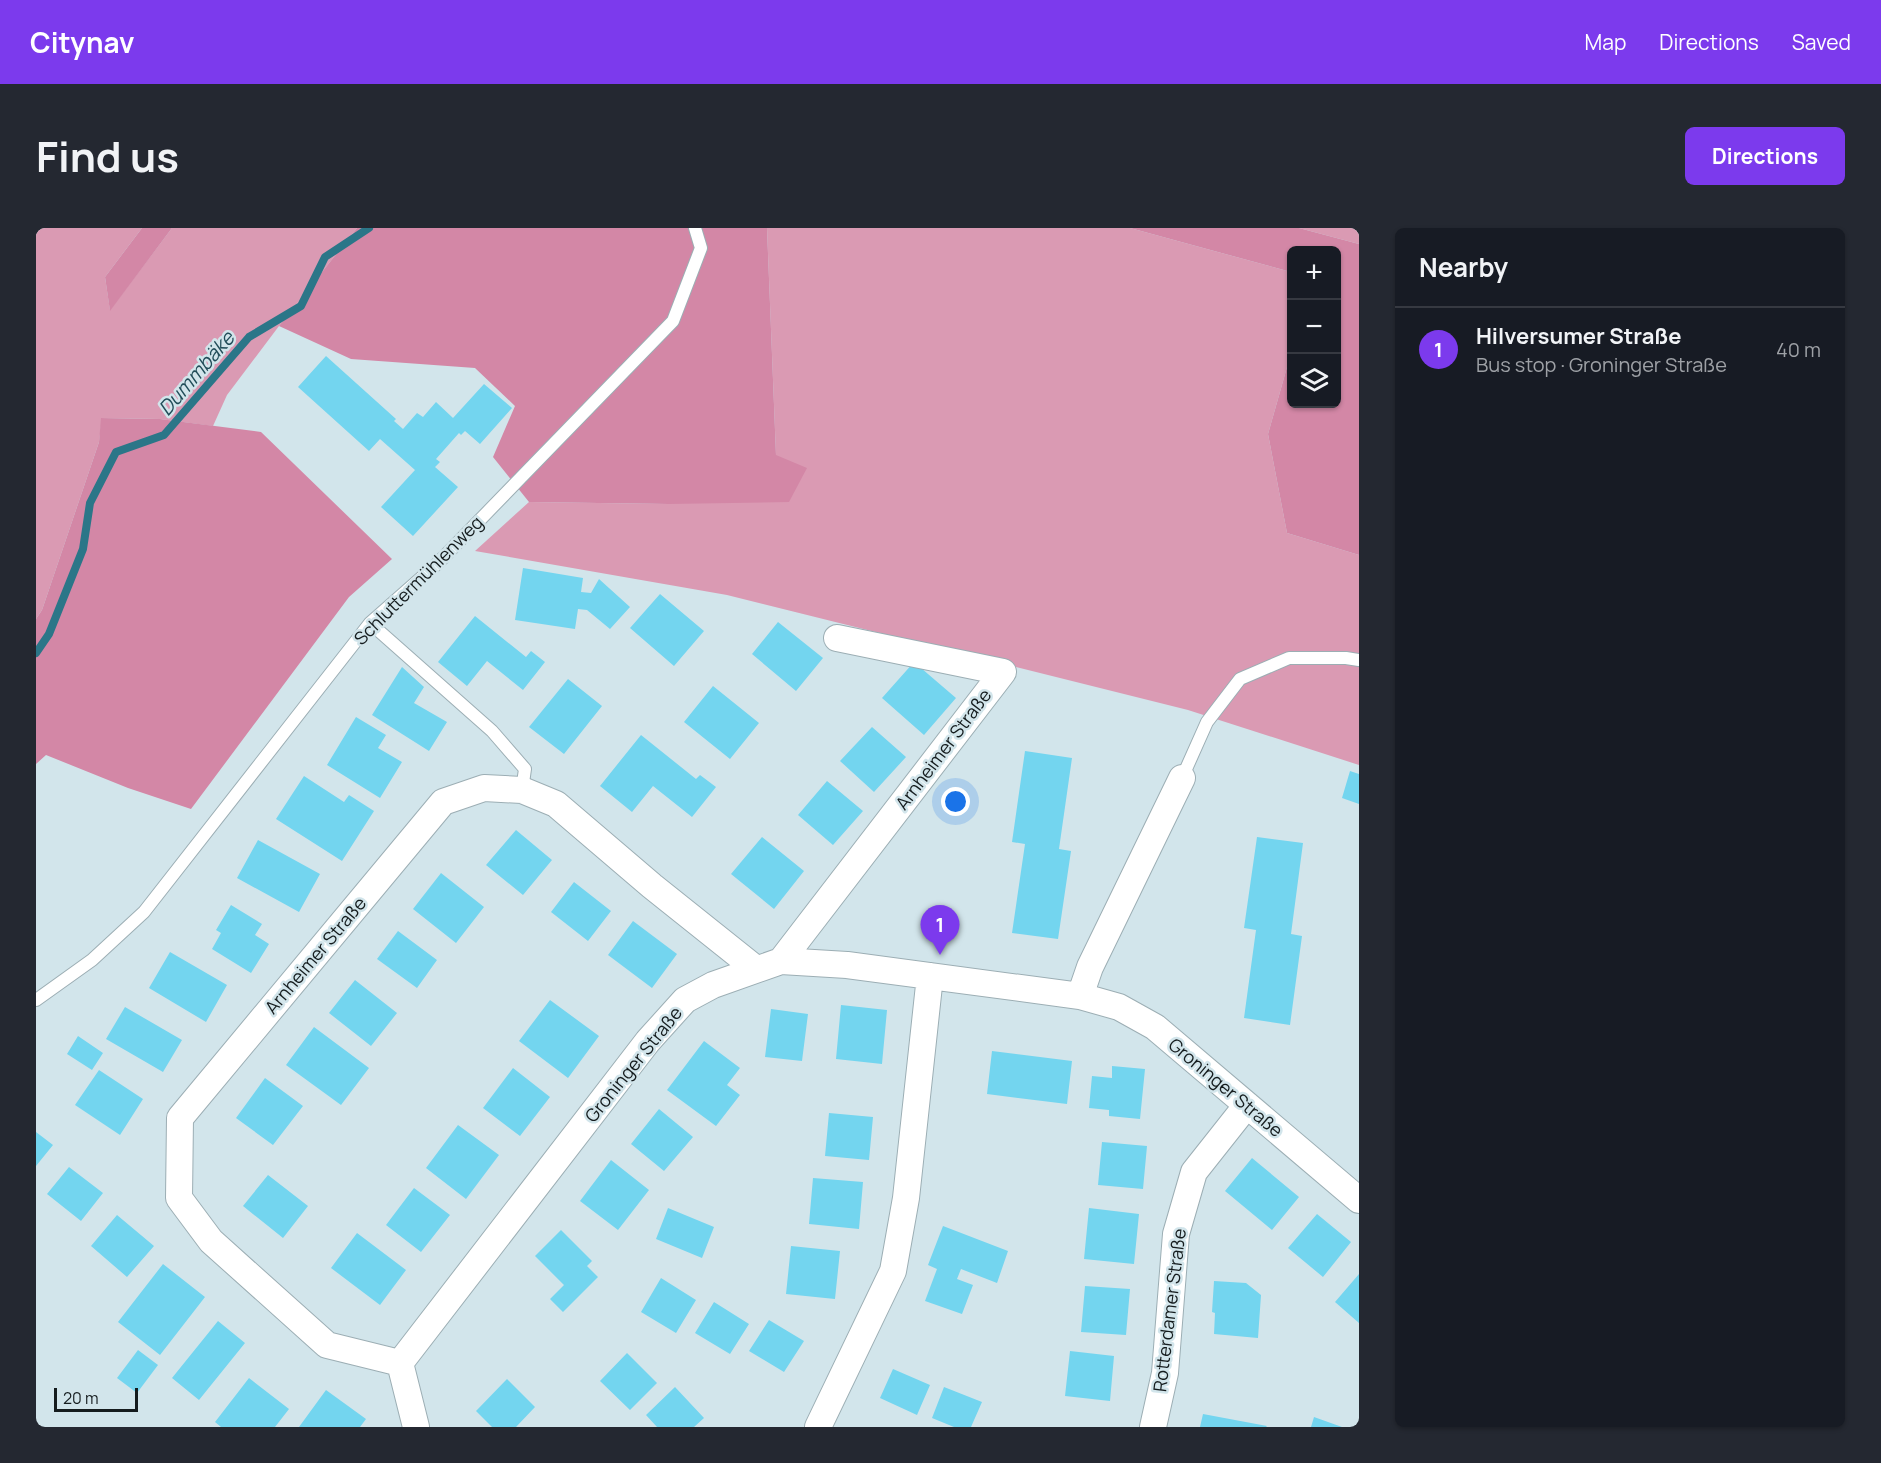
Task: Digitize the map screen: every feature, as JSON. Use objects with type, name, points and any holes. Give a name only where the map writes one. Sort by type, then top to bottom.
[{"type":"street","name":"Arnheimer Straße","points":[[781,961],[1002,672],[837,638]]},
{"type":"street","points":[[1080,996],[1090,967],[1182,778]]},
{"type":"street","name":"Arnheimer Straße","points":[[400,1363],[327,1345],[211,1241],[179,1198],[180,1118],[443,802],[484,788],[522,790],[556,804],[652,886],[756,969]]},
{"type":"street","name":"Groninger Straße","points":[[400,1363],[648,1041],[685,1000],[713,985],[781,961],[847,965],[1080,996],[1119,1007],[1155,1027],[1359,1200]]},
{"type":"street","points":[[818,1427],[893,1271],[906,1198],[930,976]]},
{"type":"street","name":"Rotterdamer Straße","points":[[1153,1427],[1164,1373],[1176,1234],[1194,1172],[1247,1105]]},
{"type":"street","points":[[400,1363],[416,1427]]},
{"type":"lane","name":"Schluttermühlenweg","points":[[36,999],[92,960],[144,912],[370,623],[438,563],[672,321],[701,248],[695,228]]},
{"type":"lane","points":[[370,623],[492,731],[525,769],[522,790]]},
{"type":"lane","points":[[1182,778],[1207,722],[1240,679],[1289,658],[1359,660]]},
{"type":"shaded area","points":[[36,228],[142,228],[105,277],[110,310],[172,228],[357,228],[227,395],[213,426],[160,419],[102,418],[99,442],[42,610],[36,619]]},
{"type":"shaded area","points":[[142,228],[172,228],[110,311],[105,277]]},
{"type":"shaded area","points":[[357,228],[767,228],[776,455],[807,468],[789,502],[668,504],[529,502],[493,457],[515,406],[475,368],[351,359],[279,326]]},
{"type":"shaded area","points":[[767,228],[1130,228],[1287,271],[1287,367],[1268,434],[1287,533],[1359,555],[1359,765],[1188,710],[727,595],[475,551],[529,502],[668,504],[776,455]]},
{"type":"shaded area","points":[[1130,228],[1299,228],[1359,244],[1359,555],[1287,533],[1268,434],[1287,367],[1287,408],[1341,408],[1341,246],[1287,246],[1287,271]]},
{"type":"shaded area","points":[[1299,228],[1359,228],[1359,244]]},
{"type":"shaded area","points":[[101,418],[160,419],[261,432],[392,559],[349,597],[191,809],[128,788],[46,755],[36,764],[36,619],[42,610],[99,442]]},
{"type":"building","points":[[326,356],[396,419],[394,421],[403,429],[417,413],[423,417],[436,402],[453,418],[484,384],[512,408],[480,444],[465,431],[461,435],[459,433],[436,459],[440,462],[435,467],[458,487],[413,536],[381,507],[415,470],[380,439],[369,451],[298,387]]},
{"type":"building","points":[[523,568],[583,578],[581,592],[591,593],[599,579],[630,607],[610,629],[587,610],[578,609],[575,629],[515,620]]},
{"type":"building","points":[[660,594],[704,631],[674,666],[630,628]]},
{"type":"building","points":[[475,616],[526,657],[531,651],[545,662],[523,690],[487,661],[467,686],[438,662]]},
{"type":"building","points":[[778,622],[823,658],[796,691],[752,654]]},
{"type":"building","points":[[914,662],[956,698],[924,735],[882,698]]},
{"type":"building","points":[[402,667],[424,687],[414,703],[447,722],[429,751],[372,715]]},
{"type":"building","points":[[568,679],[602,706],[564,754],[529,727]]},
{"type":"building","points":[[713,686],[759,723],[730,759],[684,722]]},
{"type":"building","points":[[356,717],[386,735],[378,748],[402,762],[380,798],[327,765]]},
{"type":"building","points":[[872,727],[906,757],[874,792],[840,761]]},
{"type":"building","points":[[641,735],[696,779],[700,775],[716,787],[692,817],[653,786],[632,812],[600,786]]},
{"type":"building","points":[[1025,751],[1072,758],[1059,849],[1071,851],[1058,939],[1012,933],[1025,844],[1012,842]]},
{"type":"building","points":[[1350,771],[1359,774],[1359,804],[1342,798]]},
{"type":"building","points":[[304,776],[344,802],[349,795],[374,811],[342,861],[276,819]]},
{"type":"building","points":[[827,781],[863,811],[833,845],[798,815]]},
{"type":"building","points":[[516,830],[552,860],[523,895],[486,865]]},
{"type":"building","points":[[762,837],[804,871],[774,909],[731,874]]},
{"type":"building","points":[[1257,837],[1303,843],[1291,934],[1302,936],[1290,1025],[1244,1018],[1256,930],[1244,928]]},
{"type":"building","points":[[258,840],[320,874],[299,912],[237,878]]},
{"type":"building","points":[[441,873],[484,907],[456,943],[413,909]]},
{"type":"building","points":[[574,882],[611,911],[588,941],[551,912]]},
{"type":"building","points":[[231,905],[262,924],[255,935],[269,944],[251,973],[212,949],[221,933],[216,930]]},
{"type":"building","points":[[633,921],[677,954],[652,988],[608,955]]},
{"type":"building","points":[[398,931],[437,960],[417,988],[377,959]]},
{"type":"building","points":[[170,952],[227,985],[206,1022],[149,988]]},
{"type":"building","points":[[355,980],[397,1013],[371,1046],[329,1013]]},
{"type":"building","points":[[550,1000],[599,1036],[568,1078],[519,1041]]},
{"type":"building","points":[[841,1005],[887,1010],[882,1064],[836,1059]]},
{"type":"building","points":[[125,1007],[182,1040],[163,1072],[106,1039]]},
{"type":"building","points":[[771,1009],[808,1014],[802,1061],[765,1057]]},
{"type":"building","points":[[314,1027],[369,1068],[341,1105],[286,1065]]},
{"type":"building","points":[[78,1036],[103,1053],[92,1070],[67,1054]]},
{"type":"building","points":[[704,1041],[740,1068],[727,1085],[740,1095],[716,1126],[667,1090]]},
{"type":"building","points":[[992,1051],[1072,1061],[1067,1104],[987,1094]]},
{"type":"building","points":[[1112,1066],[1145,1069],[1140,1119],[1109,1116],[1109,1110],[1089,1108],[1092,1076],[1112,1078]]},
{"type":"building","points":[[513,1068],[550,1097],[520,1136],[483,1108]]},
{"type":"building","points":[[99,1070],[143,1099],[120,1135],[75,1105]]},
{"type":"building","points":[[265,1078],[303,1106],[273,1145],[236,1118]]},
{"type":"building","points":[[659,1109],[693,1137],[664,1171],[631,1144]]},
{"type":"building","points":[[829,1113],[873,1117],[869,1160],[825,1156]]},
{"type":"building","points":[[458,1125],[499,1155],[466,1199],[426,1168]]},
{"type":"building","points":[[36,1132],[53,1145],[36,1166]]},
{"type":"building","points":[[1102,1142],[1147,1146],[1143,1189],[1098,1185]]},
{"type":"building","points":[[1252,1158],[1299,1197],[1272,1230],[1225,1191]]},
{"type":"building","points":[[611,1160],[649,1190],[618,1230],[580,1201]]},
{"type":"building","points":[[69,1167],[103,1193],[81,1221],[47,1194]]},
{"type":"building","points":[[268,1175],[308,1206],[283,1238],[243,1206]]},
{"type":"building","points":[[813,1178],[863,1182],[859,1229],[809,1224]]},
{"type":"building","points":[[414,1188],[450,1215],[421,1252],[386,1225]]},
{"type":"building","points":[[668,1208],[714,1227],[702,1258],[656,1239]]},
{"type":"building","points":[[1089,1208],[1139,1214],[1134,1264],[1084,1259]]},
{"type":"building","points":[[1317,1214],[1351,1242],[1323,1277],[1288,1248]]},
{"type":"building","points":[[117,1215],[154,1246],[127,1277],[91,1246]]},
{"type":"building","points":[[943,1226],[1008,1251],[997,1283],[961,1269],[957,1279],[973,1285],[962,1314],[925,1301],[937,1269],[928,1265]]},
{"type":"building","points":[[561,1230],[592,1261],[587,1266],[598,1277],[563,1312],[550,1299],[564,1285],[535,1256]]},
{"type":"building","points":[[357,1233],[406,1270],[380,1305],[331,1268]]},
{"type":"building","points":[[791,1246],[840,1251],[835,1299],[786,1294]]},
{"type":"building","points":[[163,1264],[205,1297],[160,1355],[118,1322]]},
{"type":"building","points":[[1359,1274],[1359,1323],[1335,1302]]},
{"type":"building","points":[[661,1278],[696,1300],[676,1333],[641,1312]]},
{"type":"building","points":[[1214,1281],[1246,1283],[1261,1295],[1258,1338],[1214,1334],[1215,1313],[1212,1312]]},
{"type":"building","points":[[1085,1286],[1130,1289],[1126,1335],[1081,1332]]},
{"type":"building","points":[[714,1302],[749,1324],[730,1354],[695,1333]]},
{"type":"building","points":[[769,1320],[804,1341],[784,1372],[749,1351]]},
{"type":"building","points":[[218,1321],[245,1343],[199,1400],[172,1378]]},
{"type":"building","points":[[138,1350],[158,1365],[137,1393],[117,1378]]},
{"type":"building","points":[[1070,1351],[1114,1356],[1110,1401],[1065,1396]]},
{"type":"building","points":[[627,1353],[657,1383],[630,1410],[600,1381]]},
{"type":"building","points":[[893,1369],[930,1385],[917,1415],[880,1398]]},
{"type":"building","points":[[249,1378],[289,1409],[275,1427],[221,1427],[215,1422]]},
{"type":"building","points":[[507,1379],[535,1407],[516,1427],[492,1427],[476,1411]]},
{"type":"building","points":[[675,1387],[704,1418],[694,1427],[657,1427],[646,1415]]},
{"type":"building","points":[[944,1387],[982,1402],[971,1427],[954,1427],[932,1418]]},
{"type":"building","points":[[326,1390],[366,1419],[360,1427],[299,1427]]},
{"type":"building","points":[[1203,1414],[1267,1426],[1200,1427]]},
{"type":"building","points":[[1314,1417],[1342,1427],[1311,1427]]},
{"type":"waterway","name":"Dummbäke","points":[[36,653],[49,634],[83,549],[90,503],[116,452],[164,435],[249,337],[301,306],[325,257],[369,228]]},
{"type":"place","name":"Hilversumer Straße","points":[[940,955]]}]
